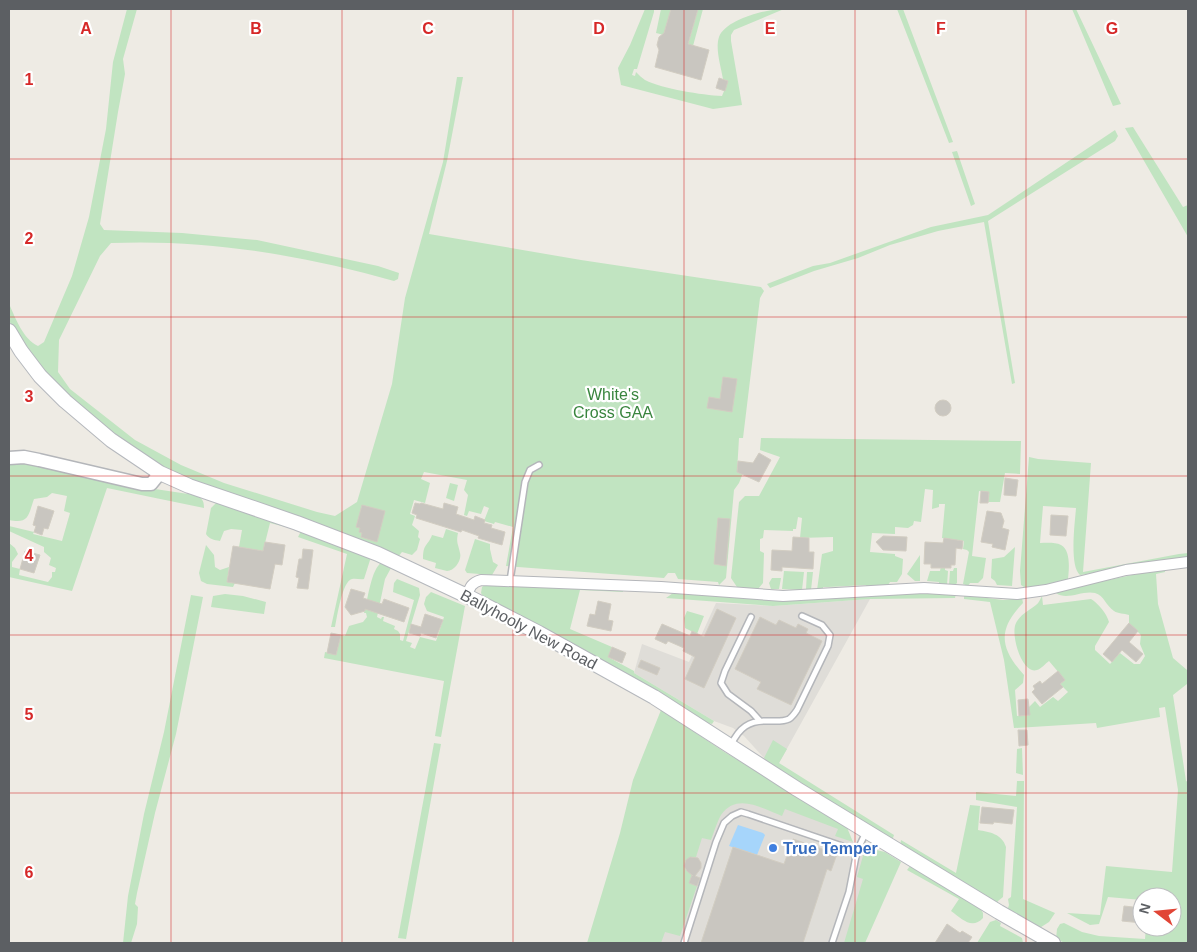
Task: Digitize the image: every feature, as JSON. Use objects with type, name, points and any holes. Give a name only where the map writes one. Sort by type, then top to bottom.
[{"type":"main road","name":"Ballyhooly New Road","points":[[9,331],[40,376],[65,401],[111,440],[160,473],[211,494],[356,544],[467,596],[654,696],[866,831],[1053,943]]},
{"type":"street","points":[[9,458],[24,457],[142,484],[151,484],[160,473]]},
{"type":"street","points":[[467,596],[470,586],[480,580],[661,587],[783,596],[924,588],[1017,594],[1046,590],[1126,570],[1188,562]]},
{"type":"lane","points":[[510,580],[525,482],[530,470],[539,465]]},
{"type":"lane","points":[[731,745],[738,732],[746,724],[760,720],[776,722],[789,718],[797,710],[828,646],[830,635],[822,625],[802,616]]},
{"type":"lane","points":[[750,617],[721,683],[728,694],[760,720]]},
{"type":"lane","points":[[684,943],[716,842],[724,823],[732,816],[741,812],[857,851]]},
{"type":"lane","points":[[832,943],[849,892],[857,851],[866,831]]},
{"type":"shaded area","points":[[870,599],[779,763],[773,768],[744,736],[733,728],[714,721],[634,673],[642,644],[689,662],[716,603],[773,606]]},
{"type":"shaded area","name":"True Temper","points":[[726,753],[836,825],[853,842],[865,849],[865,943],[653,943]]},
{"type":"green space","name":"White's Cross GAA","points":[[127,9],[137,9],[123,59],[125,74],[100,224],[104,230],[182,233],[257,240],[378,266],[399,273],[398,279],[394,281],[289,256],[218,246],[147,242],[111,243],[100,256],[59,340],[58,372],[70,389],[135,440],[181,465],[224,483],[335,516],[357,502],[392,384],[405,298],[443,162],[457,77],[463,77],[447,161],[429,234],[581,260],[761,287],[764,291],[760,298],[743,438],[739,438],[737,472],[743,473],[734,490],[726,578],[719,585],[718,582],[678,579],[675,573],[668,573],[664,578],[506,566],[513,527],[484,521],[489,508],[484,506],[481,514],[469,511],[467,516],[464,515],[468,495],[464,490],[467,480],[424,472],[421,479],[430,483],[425,503],[414,500],[410,514],[415,516],[412,525],[419,531],[418,537],[420,539],[417,550],[412,555],[402,552],[398,557],[180,477],[135,451],[75,402],[46,374],[9,321],[9,304],[28,339],[38,346],[44,342],[72,276],[89,217],[106,129],[113,62]]},
{"type":"green space","points":[[645,9],[654,9],[654,12],[637,69],[634,69],[632,75],[635,76],[636,72],[645,80],[672,89],[722,96],[728,81],[723,79],[718,52],[719,37],[723,31],[738,20],[748,16],[784,9],[734,30],[731,35],[731,41],[742,105],[713,109],[621,85],[618,68]]},
{"type":"green space","points":[[661,9],[671,9],[664,35],[656,33]]},
{"type":"green space","points":[[698,9],[703,9],[693,46],[688,45]]},
{"type":"green space","points":[[897,9],[903,9],[953,142],[949,143]]},
{"type":"green space","points":[[1072,9],[1076,9],[1121,104],[1113,106]]},
{"type":"green space","points":[[1133,127],[1183,207],[1188,205],[1188,237],[1125,128]]},
{"type":"green space","points":[[1115,130],[1118,136],[1115,141],[988,221],[1015,383],[1012,384],[984,222],[938,231],[890,245],[770,288],[767,284],[813,266],[830,263],[931,227],[988,215]]},
{"type":"green space","points":[[957,151],[975,204],[971,206],[952,152]]},
{"type":"green space","points":[[761,438],[1021,441],[1020,474],[1005,473],[1000,502],[988,502],[989,492],[979,491],[972,556],[986,558],[983,578],[978,583],[970,583],[968,586],[963,584],[969,552],[963,549],[964,541],[942,538],[945,504],[939,504],[939,507],[932,509],[933,490],[925,489],[921,522],[914,521],[913,525],[908,528],[895,527],[895,534],[872,533],[870,552],[895,554],[895,556],[903,559],[902,574],[897,582],[867,588],[866,585],[823,587],[823,590],[817,590],[822,554],[833,551],[833,537],[800,538],[802,518],[798,517],[796,529],[793,529],[793,531],[764,530],[763,538],[760,539],[760,551],[764,553],[763,583],[758,589],[737,587],[731,578],[739,502],[745,496],[759,496],[780,457],[760,450]]},
{"type":"green space","points":[[1029,457],[1091,463],[1083,572],[1179,554],[1188,553],[1188,558],[1080,575],[1075,563],[1074,554],[1076,508],[1043,506],[1040,543],[1056,543],[1064,548],[1069,560],[1068,579],[1038,589],[1026,588],[1021,585],[1020,571]]},
{"type":"green space","points":[[17,461],[115,483],[195,495],[202,500],[204,508],[107,488],[72,591],[9,577],[9,543],[18,554],[12,562],[12,567],[20,569],[19,575],[48,582],[56,568],[49,565],[51,558],[44,552],[44,547],[9,531],[9,526],[62,541],[70,513],[64,511],[67,496],[52,493],[47,497],[34,499],[29,514],[24,520],[9,520],[9,463]]},
{"type":"green space","points":[[450,483],[458,485],[454,501],[446,498]]},
{"type":"green space","points":[[217,502],[290,525],[290,528],[270,523],[263,551],[239,547],[242,530],[231,529],[224,531],[220,541],[214,540],[206,534],[211,508]]},
{"type":"green space","points":[[446,529],[458,533],[459,562],[450,571],[435,568],[436,563],[423,559],[425,547],[432,535],[443,538]]},
{"type":"green space","points":[[301,531],[371,557],[364,579],[352,579],[345,586],[335,627],[331,627],[347,554],[298,537]]},
{"type":"green space","points":[[475,539],[490,544],[493,562],[498,565],[492,575],[467,573],[465,570]]},
{"type":"green space","points":[[206,545],[214,555],[215,567],[220,570],[229,567],[227,582],[235,583],[233,587],[207,584],[201,581],[199,573]]},
{"type":"green space","points":[[1015,547],[1012,586],[997,585],[991,578],[992,559],[1004,557]]},
{"type":"green space","points":[[920,555],[920,581],[915,581],[907,574]]},
{"type":"green space","points":[[382,562],[391,568],[385,579],[377,617],[381,619],[384,617],[383,621],[395,626],[394,629],[398,631],[400,640],[403,641],[414,600],[393,592],[394,583],[397,579],[419,588],[420,595],[406,641],[412,643],[410,647],[415,649],[420,637],[436,641],[444,617],[427,611],[424,604],[426,597],[431,592],[465,606],[441,737],[435,736],[444,681],[324,658],[325,652],[336,655],[341,635],[345,636],[349,626],[363,622],[367,617],[366,613],[364,613],[370,585],[375,571]]},
{"type":"green space","points":[[941,566],[945,566],[945,570],[948,571],[947,585],[927,581],[930,571],[940,571]]},
{"type":"green space","points":[[954,568],[957,568],[957,583],[949,585],[950,571],[953,571]]},
{"type":"green space","points":[[1165,568],[1165,572],[1156,574],[1158,604],[1173,658],[1187,670],[1187,684],[1173,695],[1186,781],[1188,782],[1188,943],[1065,943],[1056,939],[1057,929],[1060,924],[1064,923],[1082,932],[1099,936],[1145,939],[1145,937],[1182,937],[1182,887],[1132,887],[1132,899],[1108,897],[1099,924],[1090,925],[1067,913],[1100,915],[1106,866],[1172,872],[1178,790],[1165,707],[1159,708],[1160,717],[1097,728],[1096,723],[1014,728],[1004,660],[990,602],[964,599],[964,595],[1003,600],[1022,598],[1023,603],[1009,622],[1005,639],[1010,656],[1024,675],[1023,683],[1015,690],[1017,716],[1029,715],[1029,707],[1035,701],[1040,707],[1053,697],[1058,701],[1068,692],[1060,684],[1065,680],[1049,661],[1039,669],[1032,670],[1022,660],[1016,644],[1016,623],[1024,613],[1037,604],[1042,596],[1043,605],[1091,599],[1102,609],[1109,622],[1095,646],[1095,650],[1110,664],[1120,653],[1134,664],[1140,664],[1145,656],[1140,644],[1141,635],[1129,623],[1129,615],[1114,611],[1098,594],[1090,592],[1065,596],[1056,593],[1061,590]]},
{"type":"green space","points":[[784,571],[804,572],[802,590],[782,589]]},
{"type":"green space","points":[[807,572],[813,572],[811,590],[806,589]]},
{"type":"green space","points":[[772,578],[781,578],[779,589],[771,589],[769,583]]},
{"type":"green space","points":[[487,584],[623,590],[623,592],[580,590],[570,629],[612,647],[608,657],[714,721],[712,724],[704,722],[484,598],[481,593],[482,587]]},
{"type":"green space","points":[[905,592],[956,593],[955,598],[870,599],[773,606],[666,598],[673,593],[773,600]]},
{"type":"green space","points":[[225,594],[266,602],[264,614],[211,607],[213,596]]},
{"type":"green space","points":[[191,595],[203,597],[176,734],[155,813],[137,893],[135,904],[138,907],[137,924],[131,943],[123,943],[128,896],[144,814],[164,732]]},
{"type":"green space","points":[[687,611],[704,616],[697,634],[685,628],[684,618]]},
{"type":"green space","points":[[661,710],[726,753],[838,819],[846,825],[853,842],[835,836],[838,829],[785,809],[782,816],[750,804],[735,804],[727,808],[721,815],[711,840],[702,838],[696,857],[690,857],[686,861],[685,869],[692,875],[689,883],[697,886],[680,936],[665,932],[661,943],[587,943],[620,833],[633,780]]},
{"type":"green space","points":[[773,740],[787,749],[779,763],[894,835],[892,841],[773,768],[764,758]]},
{"type":"green space","points":[[434,743],[441,744],[406,939],[398,938]]},
{"type":"green space","points":[[1022,748],[1023,775],[1016,773],[1017,749]]},
{"type":"green space","points":[[1017,781],[1024,781],[1023,899],[1055,913],[1049,922],[1038,929],[1007,911],[1008,899],[1011,897],[1017,807],[976,800],[976,792],[1016,796]]},
{"type":"green space","points":[[970,805],[980,806],[978,830],[999,836],[1006,847],[1003,897],[996,905],[900,846],[901,840],[956,873]]},
{"type":"green space","points":[[865,849],[885,852],[901,862],[865,943],[844,943],[863,879],[857,877]]},
{"type":"green space","points":[[910,866],[979,906],[983,913],[983,918],[975,923],[971,923],[959,917],[951,911],[959,899],[907,870]]},
{"type":"green space","points":[[996,920],[1001,923],[1000,926],[1022,938],[1023,943],[977,943],[990,922]]},
{"type":"water","points":[[738,825],[765,835],[757,855],[729,846]]},
{"type":"building","points":[[671,9],[698,9],[688,44],[709,50],[701,80],[655,67],[659,50],[657,45],[659,37],[664,33]]},
{"type":"building","points":[[719,78],[728,81],[725,91],[716,88]]},
{"type":"building","points":[[723,377],[737,379],[732,412],[707,408],[709,397],[720,399]]},
{"type":"building","points":[[943,400],[949,402],[951,408],[949,414],[943,416],[937,414],[935,408],[937,402]]},
{"type":"building","points":[[759,453],[771,460],[759,482],[737,472],[738,461],[753,463]]},
{"type":"building","points":[[1005,478],[1018,480],[1016,496],[1004,495]]},
{"type":"building","points":[[981,491],[989,492],[988,503],[980,503]]},
{"type":"building","points":[[415,503],[443,509],[444,503],[458,507],[456,514],[474,520],[475,516],[485,520],[484,523],[492,525],[491,528],[505,532],[502,545],[478,538],[479,536],[462,530],[461,532],[416,518],[417,515],[412,513]]},
{"type":"building","points":[[362,505],[385,511],[377,542],[361,537],[360,528],[356,527]]},
{"type":"building","points":[[38,506],[54,511],[48,529],[44,528],[42,535],[34,532],[36,526],[33,525]]},
{"type":"building","points":[[987,511],[1001,513],[1004,521],[1002,528],[1009,530],[1005,550],[992,547],[993,544],[981,542]]},
{"type":"building","points":[[1051,515],[1068,516],[1066,536],[1050,535]]},
{"type":"building","points":[[718,518],[730,519],[726,566],[714,564]]},
{"type":"building","points":[[883,536],[907,537],[906,551],[883,550],[876,542]]},
{"type":"building","points":[[793,537],[809,538],[809,552],[814,552],[813,569],[782,567],[782,571],[771,570],[772,550],[792,551]]},
{"type":"building","points":[[944,538],[963,541],[962,549],[956,548],[955,565],[951,565],[951,568],[931,568],[931,564],[924,564],[925,542],[943,543]]},
{"type":"building","points":[[265,542],[285,545],[282,565],[275,564],[270,589],[227,582],[233,546],[263,551]]},
{"type":"building","points":[[303,549],[313,550],[308,589],[297,588],[299,578],[296,577]]},
{"type":"building","points":[[25,551],[40,555],[34,573],[20,569]]},
{"type":"building","points":[[351,589],[365,593],[363,598],[382,604],[384,599],[409,608],[404,622],[365,609],[365,611],[351,615],[345,607]]},
{"type":"building","points":[[598,601],[611,604],[608,620],[613,621],[611,631],[587,626],[590,614],[595,615]]},
{"type":"building","points":[[717,609],[736,618],[704,688],[685,679],[695,657],[683,651],[684,648],[668,641],[666,644],[655,639],[662,624],[690,636],[692,631],[704,637]]},
{"type":"building","points":[[425,614],[443,620],[436,638],[421,633],[420,636],[409,633],[411,624],[421,627]]},
{"type":"building","points":[[760,617],[776,625],[779,620],[796,628],[798,624],[808,629],[806,633],[822,641],[791,705],[757,689],[761,682],[735,669]]},
{"type":"building","points":[[1129,623],[1138,631],[1129,642],[1143,654],[1136,662],[1122,650],[1112,662],[1103,654]]},
{"type":"building","points":[[331,633],[341,635],[336,655],[327,653]]},
{"type":"building","points":[[612,647],[626,653],[622,663],[608,657]]},
{"type":"building","points":[[641,660],[660,668],[657,675],[638,667]]},
{"type":"building","points":[[1058,671],[1065,680],[1060,684],[1063,687],[1042,704],[1032,692],[1035,689],[1033,686],[1040,681],[1042,684]]},
{"type":"building","points":[[1028,699],[1030,715],[1019,716],[1018,700]]},
{"type":"building","points":[[1018,730],[1027,730],[1028,745],[1019,746]]},
{"type":"building","points":[[982,807],[1014,810],[1012,824],[980,823]]},
{"type":"building","points":[[793,839],[837,854],[831,871],[827,869],[803,943],[701,943],[733,847],[784,864]]},
{"type":"building","points":[[690,857],[698,858],[701,863],[701,868],[695,876],[700,878],[697,886],[689,883],[692,875],[684,866],[686,860]]},
{"type":"building","points":[[1124,906],[1132,907],[1132,922],[1122,921]]},
{"type":"building","points":[[947,924],[960,933],[962,931],[972,937],[968,943],[935,943]]},
{"type":"place","name":"True Temper","points":[[773,848]]}]
